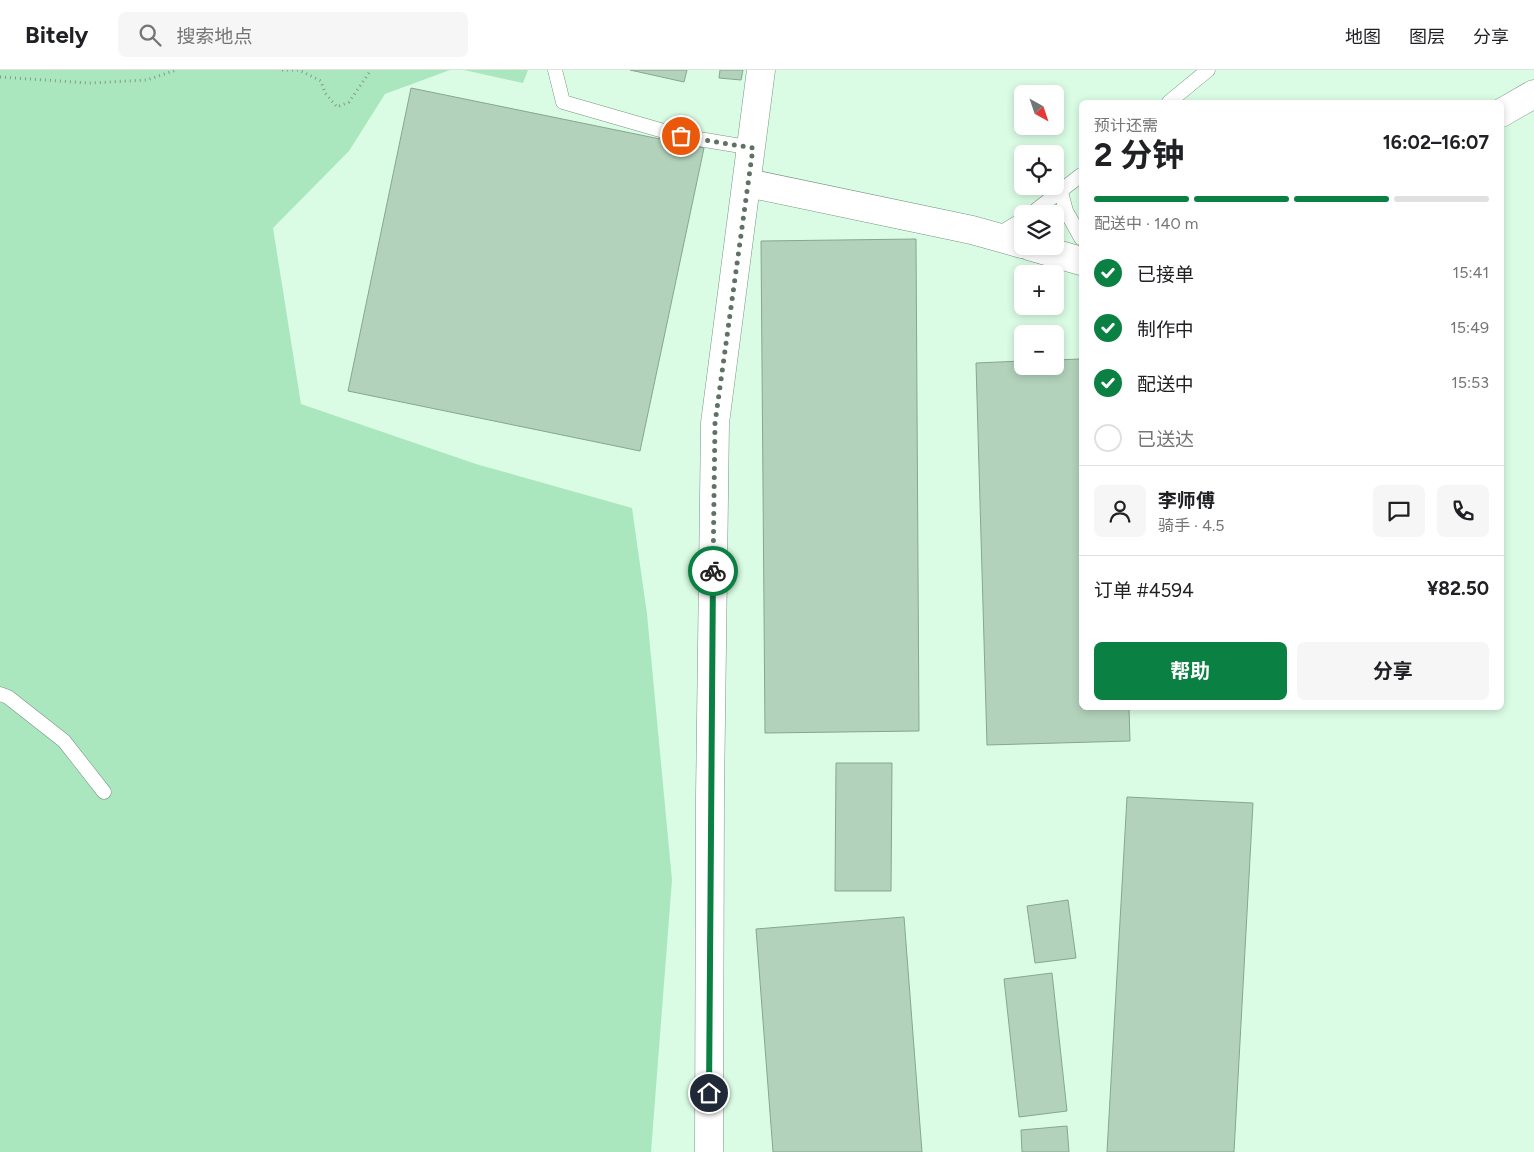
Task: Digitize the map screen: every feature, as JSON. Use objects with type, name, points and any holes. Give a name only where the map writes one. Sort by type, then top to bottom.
[{"type":"street","points":[[709,1152],[710,796],[715,423],[753,148],[761,70]]},
{"type":"street","points":[[1504,111],[1534,94]]},
{"type":"street","points":[[748,183],[1014,242]]},
{"type":"street","points":[[1060,255],[1079,260]]},
{"type":"lane","points":[[555,70],[562,102],[681,136],[753,148]]},
{"type":"lane","points":[[1171,100],[1208,70]]},
{"type":"lane","points":[[1064,189],[1079,177]]},
{"type":"lane","points":[[1043,205],[1057,195]]},
{"type":"lane","points":[[1062,195],[1066,211],[1079,234]]},
{"type":"lane","points":[[994,236],[1014,225]]},
{"type":"lane","points":[[0,694],[8,697],[64,741],[104,792]]},
{"type":"path","points":[[0,77],[89,83],[147,80],[176,70]]},
{"type":"path","points":[[282,70],[299,70],[321,81],[325,93],[338,107],[349,102],[371,70]]},
{"type":"green space","points":[[0,70],[450,70],[385,94],[349,151],[273,228],[301,404],[476,464],[632,508],[647,614],[672,880],[651,1152],[0,1152]]},
{"type":"green space","points":[[464,70],[528,70],[523,83]]},
{"type":"building","points":[[630,70],[687,70],[684,82]]},
{"type":"building","points":[[720,70],[743,70],[741,80],[719,78]]},
{"type":"building","points":[[411,88],[704,148],[640,451],[348,391]]},
{"type":"building","points":[[916,239],[919,731],[765,733],[761,241]]},
{"type":"building","points":[[1079,359],[1079,710],[1129,710],[1130,741],[987,745],[976,363],[1014,361],[1014,375],[1064,375],[1064,360]]},
{"type":"building","points":[[836,763],[892,763],[891,891],[835,891]]},
{"type":"building","points":[[1127,797],[1253,803],[1234,1152],[1107,1152]]},
{"type":"building","points":[[1068,900],[1076,958],[1035,963],[1027,906]]},
{"type":"building","points":[[904,917],[922,1152],[773,1152],[756,929]]},
{"type":"building","points":[[1052,973],[1067,1111],[1019,1117],[1004,979]]},
{"type":"building","points":[[1067,1126],[1069,1152],[1022,1152],[1021,1130]]},
{"type":"way so far","points":[[681,136],[753,148],[715,423],[713,571]]},
{"type":"route","points":[[709,1093],[713,571]]}]
